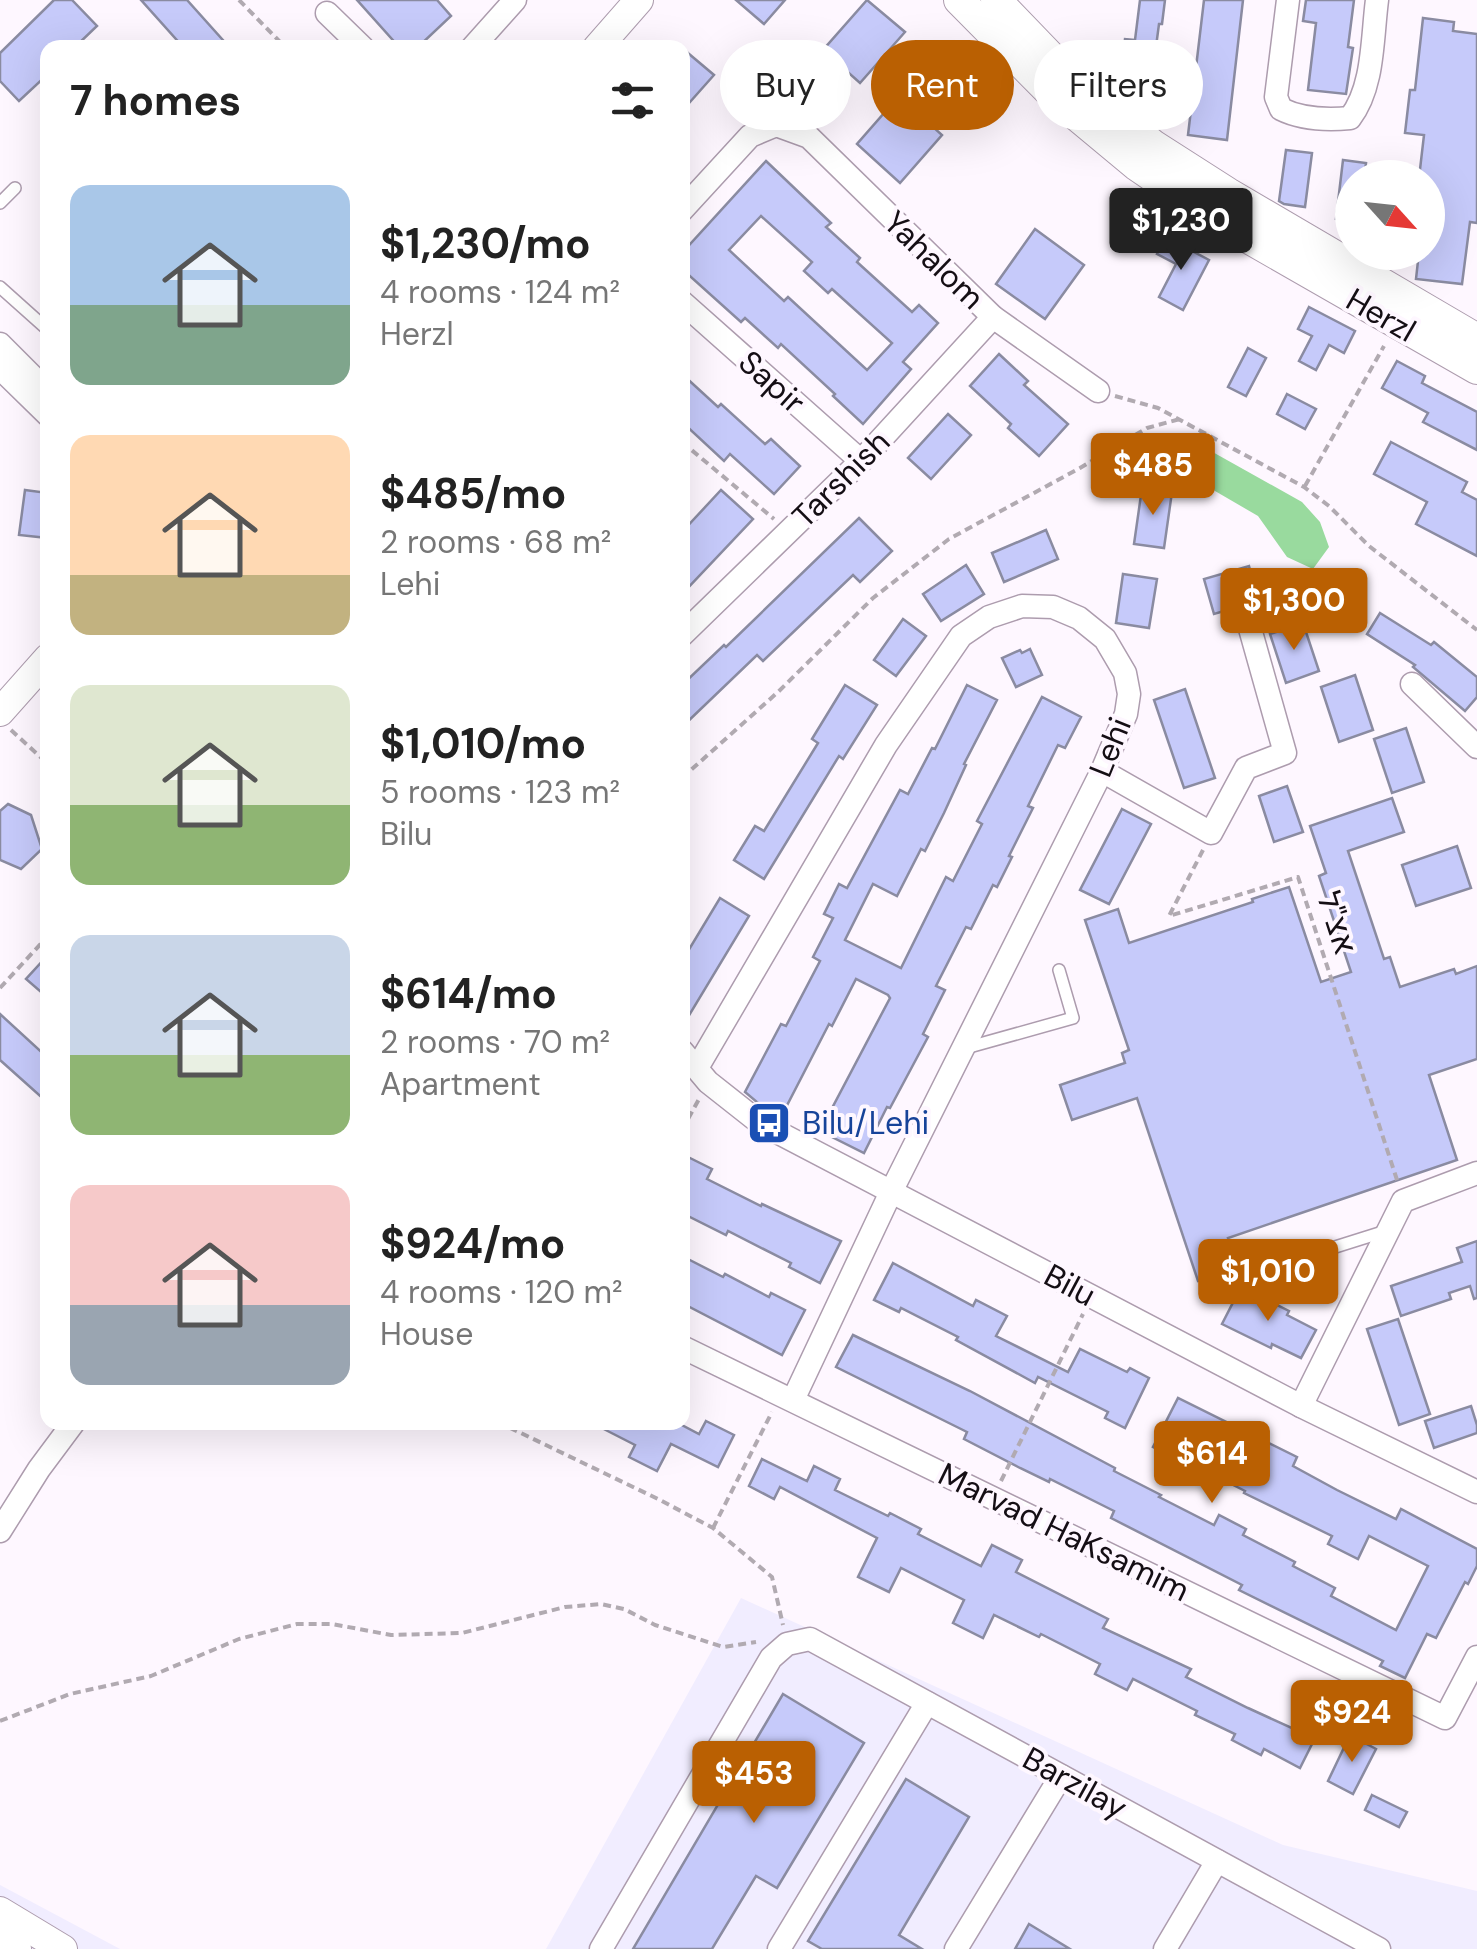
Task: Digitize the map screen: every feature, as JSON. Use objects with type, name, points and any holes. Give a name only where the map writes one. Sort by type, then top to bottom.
[{"type":"main road","name":"Herzl","points":[[959,0],[1059,101],[1136,166],[1215,219],[1477,369]]},
{"type":"main road","name":"Herzl","points":[[996,0],[1075,82],[1153,144],[1228,193],[1477,339]]},
{"type":"street","points":[[479,40],[515,0]]},
{"type":"street","points":[[583,40],[617,0]]},
{"type":"street","points":[[604,40],[639,0]]},
{"type":"street","points":[[1288,0],[1276,97],[1281,110],[1293,115],[1337,119],[1350,118],[1363,95],[1376,0]]},
{"type":"street","points":[[327,13],[355,40]]},
{"type":"street","name":"Yahalom","points":[[690,201],[750,136],[776,125],[809,137],[993,317],[1098,391]]},
{"type":"street","name":"Sapir","points":[[690,309],[861,461]]},
{"type":"street","name":"Tarshish","points":[[690,627],[861,461],[993,317]]},
{"type":"street","points":[[0,344],[40,380]]},
{"type":"street","points":[[0,368],[40,407]]},
{"type":"street","name":"Lehi","points":[[696,1067],[886,745],[962,636],[989,617],[1022,606],[1053,606],[1080,618],[1105,640],[1125,673],[1130,694],[1126,714],[1102,771],[787,1398]]},
{"type":"street","points":[[1102,771],[1211,833],[1246,768],[1285,754],[1249,625]]},
{"type":"street","points":[[0,716],[40,668]]},
{"type":"street","points":[[1412,684],[1477,747]]},
{"type":"street","name":"Bilu","points":[[696,1067],[760,1123],[1301,1406],[1477,1492]]},
{"type":"street","points":[[1301,1406],[1404,1201],[1477,1173]]},
{"type":"street","name":"Marvad HaKsamim","points":[[690,1350],[1445,1718],[1477,1658]]},
{"type":"street","points":[[0,1531],[68,1430]]},
{"type":"street","name":"Barzilay","points":[[781,1646],[810,1639],[1378,1949]]},
{"type":"street","points":[[601,1949],[781,1646]]},
{"type":"street","points":[[779,1949],[927,1702]]},
{"type":"street","points":[[956,1949],[1061,1776]]},
{"type":"street","points":[[1165,1949],[1217,1861]]},
{"type":"street","points":[[0,1910],[64,1949]]},
{"type":"street","points":[[0,1939],[17,1949]]},
{"type":"lane","points":[[0,203],[15,188]]},
{"type":"lane","points":[[0,287],[40,323]]},
{"type":"lane","points":[[962,1049],[1073,1018],[1059,970]]},
{"type":"lane","points":[[1313,1288],[1332,1248],[1389,1230]]},
{"type":"path","points":[[239,0],[278,40]]},
{"type":"path","points":[[1304,487],[1396,324]]},
{"type":"path","points":[[1098,391],[1158,408],[1304,487],[1369,546],[1477,630]]},
{"type":"path","points":[[690,771],[778,692],[873,598],[949,539],[1147,428],[1180,419]]},
{"type":"path","points":[[690,449],[789,532]]},
{"type":"path","points":[[0,716],[40,756]]},
{"type":"path","name":"אצ\"ל","points":[[1211,833],[1170,916],[1298,876],[1404,1201]]},
{"type":"path","points":[[0,988],[40,945]]},
{"type":"path","points":[[690,1094],[696,1067]]},
{"type":"path","points":[[992,1498],[1092,1297]]},
{"type":"path","points":[[713,1528],[787,1398]]},
{"type":"path","points":[[0,1721],[70,1694],[152,1676],[240,1639],[297,1624],[332,1624],[391,1635],[462,1634],[565,1607],[600,1604],[624,1608],[656,1625],[724,1647],[781,1646],[772,1578],[713,1528],[515,1430]]},
{"type":"shaded area","points":[[741,1598],[1283,1845],[1477,1891],[1477,1949],[546,1949]]},
{"type":"shaded area","points":[[0,1885],[120,1949],[0,1949]]},
{"type":"green space","points":[[1193,441],[1302,502],[1320,522],[1329,547],[1313,569],[1287,557],[1258,516],[1203,484]]},
{"type":"building","points":[[54,0],[72,0],[97,26],[82,40],[40,40],[40,81],[19,101],[0,81],[0,53]]},
{"type":"building","points":[[141,0],[187,0],[223,40],[177,40]]},
{"type":"building","points":[[357,0],[437,0],[451,16],[426,40],[393,40]]},
{"type":"building","points":[[736,0],[785,0],[764,24]]},
{"type":"building","points":[[867,0],[905,32],[898,40],[871,40],[871,71],[860,83],[851,75],[851,40],[832,40]]},
{"type":"building","points":[[1140,0],[1165,0],[1157,40],[1135,40]]},
{"type":"building","points":[[1204,0],[1243,0],[1227,140],[1188,135],[1189,130],[1203,130],[1203,40],[1199,40]]},
{"type":"building","points":[[1306,0],[1354,0],[1348,47],[1353,48],[1346,94],[1308,90],[1316,23],[1303,21]]},
{"type":"building","points":[[1423,18],[1454,22],[1453,31],[1477,34],[1477,223],[1470,222],[1462,284],[1416,279],[1417,270],[1445,270],[1445,160],[1421,160],[1424,135],[1405,133],[1410,90],[1415,90]]},
{"type":"building","points":[[690,55],[714,75],[690,102]]},
{"type":"building","points":[[871,128],[936,130],[942,135],[900,183],[857,144]]},
{"type":"building","points":[[1286,150],[1312,153],[1305,207],[1279,201]]},
{"type":"building","points":[[766,161],[831,223],[826,227],[860,258],[857,262],[912,312],[919,305],[938,323],[903,362],[911,369],[863,424],[781,344],[778,348],[745,318],[741,322],[690,276],[690,244]],"holes":[[[761,216],[812,262],[804,271],[828,293],[832,289],[892,343],[867,370],[788,297],[784,301],[729,250]]]},
{"type":"building","points":[[1035,229],[1084,265],[1045,319],[996,284]]},
{"type":"building","points":[[1166,237],[1209,260],[1183,310],[1159,297],[1176,264],[1157,254]]},
{"type":"building","points":[[1309,307],[1355,331],[1344,353],[1329,345],[1316,370],[1299,361],[1312,336],[1298,329]]},
{"type":"building","points":[[1248,348],[1266,358],[1246,396],[1228,387]]},
{"type":"building","points":[[999,354],[1028,381],[1024,385],[1068,424],[1039,456],[970,386]]},
{"type":"building","points":[[1397,361],[1425,376],[1422,383],[1477,412],[1477,450],[1423,422],[1428,413],[1382,388]]},
{"type":"building","points":[[690,381],[765,444],[771,439],[800,466],[774,494],[730,454],[724,461],[690,429]]},
{"type":"building","points":[[1287,394],[1316,409],[1305,429],[1277,414]]},
{"type":"building","points":[[948,414],[971,435],[931,479],[908,458]]},
{"type":"building","points":[[1391,442],[1467,482],[1462,492],[1477,500],[1477,556],[1416,524],[1427,502],[1374,474]]},
{"type":"building","points":[[1142,488],[1172,492],[1164,548],[1134,544]]},
{"type":"building","points":[[25,490],[40,492],[40,537],[19,535]]},
{"type":"building","points":[[721,490],[753,519],[690,586],[690,523]]},
{"type":"building","points":[[859,518],[892,551],[860,582],[853,575],[763,661],[757,655],[690,719],[690,677]]},
{"type":"building","points":[[1046,530],[1058,559],[1004,582],[992,553]]},
{"type":"building","points":[[966,565],[984,594],[941,621],[923,594]]},
{"type":"building","points":[[1249,566],[1258,601],[1214,614],[1204,579]]},
{"type":"building","points":[[1123,574],[1157,579],[1149,628],[1116,623]]},
{"type":"building","points":[[1380,613],[1431,645],[1434,642],[1477,677],[1477,697],[1465,711],[1415,665],[1367,634]]},
{"type":"building","points":[[903,619],[926,636],[896,676],[874,660]]},
{"type":"building","points":[[1303,623],[1319,671],[1286,683],[1270,634]]},
{"type":"building","points":[[1030,649],[1042,675],[1016,687],[1002,658]]},
{"type":"building","points":[[1355,675],[1373,730],[1339,742],[1321,687]]},
{"type":"building","points":[[845,685],[877,705],[843,759],[839,756],[764,879],[734,860],[755,826],[764,831],[818,743],[812,739]]},
{"type":"building","points":[[967,685],[997,700],[944,813],[897,896],[873,884],[845,940],[901,968],[946,877],[953,881],[982,824],[977,821],[1042,697],[1081,717],[1065,748],[1058,745],[1028,806],[1033,808],[997,887],[993,885],[971,929],[966,927],[936,986],[945,990],[923,1034],[928,1037],[864,1153],[820,1131],[890,998],[888,995],[856,979],[782,1115],[745,1092],[820,961],[813,957],[833,918],[824,914],[839,884],[847,888],[900,790],[908,794]]},
{"type":"building","points":[[1185,689],[1215,778],[1184,788],[1154,700]]},
{"type":"building","points":[[1406,728],[1424,782],[1392,793],[1374,739]]},
{"type":"building","points":[[1287,786],[1303,832],[1274,842],[1259,796]]},
{"type":"building","points":[[1392,798],[1404,832],[1348,851],[1384,959],[1390,957],[1400,987],[1454,969],[1456,974],[1477,966],[1477,1059],[1429,1075],[1457,1160],[1228,1238],[1238,1268],[1198,1281],[1137,1098],[1072,1120],[1060,1085],[1125,1063],[1122,1053],[1129,1050],[1085,920],[1118,909],[1129,943],[1289,887],[1321,982],[1351,972],[1319,876],[1326,873],[1310,826]]},
{"type":"building","points":[[8,804],[31,815],[40,851],[21,869],[0,860],[0,811]]},
{"type":"building","points":[[1122,809],[1151,824],[1109,904],[1080,890]]},
{"type":"building","points":[[1457,846],[1471,888],[1416,906],[1402,865]]},
{"type":"building","points":[[720,898],[749,916],[690,1014],[690,948]]},
{"type":"building","points":[[40,964],[40,991],[26,979]]},
{"type":"building","points":[[0,1014],[40,1051],[40,1096],[0,1060]]},
{"type":"building","points":[[690,1158],[712,1169],[707,1179],[841,1241],[820,1283],[789,1267],[791,1263],[728,1231],[726,1235],[690,1217]]},
{"type":"building","points":[[1477,1241],[1477,1298],[1474,1299],[1470,1286],[1449,1293],[1451,1299],[1401,1316],[1391,1286],[1462,1262],[1457,1248]]},
{"type":"building","points":[[690,1260],[805,1310],[782,1355],[690,1307]]},
{"type":"building","points":[[893,1263],[973,1306],[976,1300],[1007,1316],[996,1336],[1068,1372],[1080,1349],[1149,1378],[1125,1428],[1105,1418],[1108,1412],[1038,1377],[1035,1383],[956,1340],[958,1337],[901,1308],[899,1312],[874,1300]]},
{"type":"building","points":[[1241,1287],[1289,1311],[1287,1315],[1316,1330],[1301,1358],[1222,1324]]},
{"type":"building","points":[[1398,1319],[1430,1414],[1399,1425],[1367,1329]]},
{"type":"building","points":[[853,1335],[970,1391],[1214,1525],[1219,1515],[1246,1529],[1243,1535],[1335,1588],[1331,1596],[1396,1630],[1428,1566],[1369,1536],[1358,1559],[1328,1544],[1332,1536],[1153,1447],[1178,1398],[1297,1457],[1293,1466],[1337,1490],[1396,1519],[1401,1509],[1477,1549],[1477,1566],[1436,1638],[1427,1634],[1405,1678],[1380,1666],[1383,1661],[1239,1590],[1242,1585],[1111,1518],[1114,1511],[964,1439],[967,1432],[836,1367]]},
{"type":"building","points":[[1471,1406],[1477,1433],[1434,1448],[1425,1421]]},
{"type":"building","points":[[706,1421],[734,1435],[718,1467],[671,1444],[657,1471],[629,1457],[635,1445],[606,1430],[690,1429],[699,1434]]},
{"type":"building","points":[[762,1459],[807,1481],[814,1466],[840,1479],[835,1490],[921,1529],[918,1534],[981,1566],[992,1545],[1022,1560],[1016,1572],[1108,1619],[1103,1628],[1191,1669],[1186,1677],[1316,1736],[1300,1768],[1264,1749],[1261,1755],[1232,1740],[1235,1734],[1133,1679],[1127,1690],[1095,1674],[1100,1664],[1041,1634],[1039,1637],[994,1615],[983,1638],[953,1623],[964,1600],[901,1568],[889,1592],[858,1577],[877,1538],[780,1487],[774,1499],[749,1486]]},
{"type":"building","points":[[783,1694],[864,1743],[777,1888],[756,1876],[712,1949],[633,1949]]},
{"type":"building","points":[[1350,1735],[1376,1749],[1353,1794],[1328,1781]]},
{"type":"building","points":[[906,1779],[969,1817],[899,1935],[922,1949],[822,1949],[808,1941]]},
{"type":"building","points":[[1372,1795],[1407,1812],[1399,1827],[1365,1810]]},
{"type":"building","points":[[1029,1924],[1070,1949],[1015,1949]]},
{"type":"place","name":"Bilu/Lehi","points":[[769,1123]]}]
